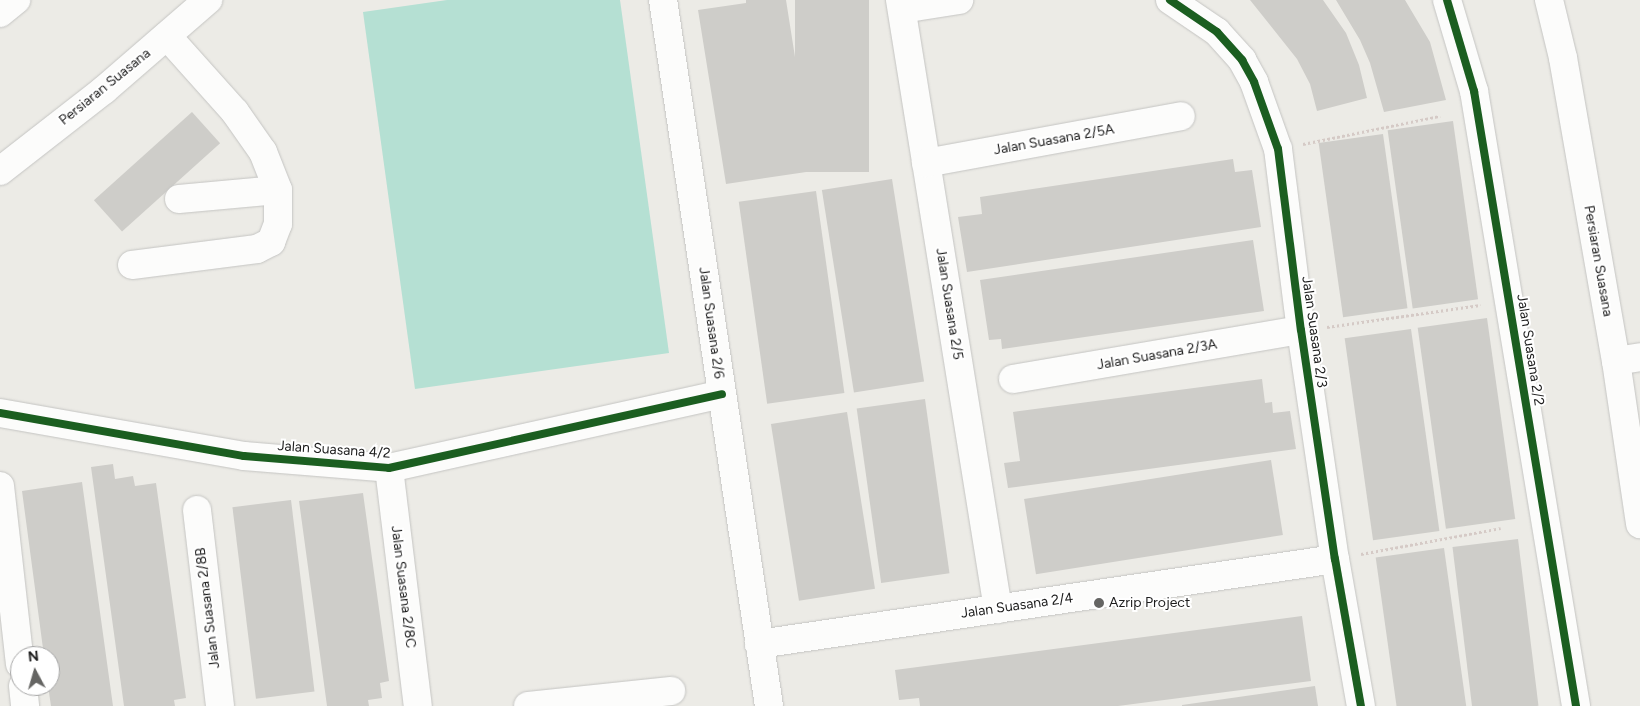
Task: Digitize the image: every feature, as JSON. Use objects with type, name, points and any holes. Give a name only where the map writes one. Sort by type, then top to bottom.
[{"type":"street","points":[[0,13],[16,0]]},
{"type":"street","name":"Persiaran Suasana","points":[[0,171],[104,90],[208,0]]},
{"type":"street","name":"Jalan Suasana 2/6","points":[[663,0],[768,706]]},
{"type":"street","points":[[901,4],[959,0]]},
{"type":"street","name":"Jalan Suasana 2/3","points":[[1170,0],[1217,32],[1242,60],[1270,121],[1278,149],[1301,330],[1335,559],[1360,706]]},
{"type":"street","name":"Jalan Suasana 2/2","points":[[1447,0],[1474,91],[1576,706]]},
{"type":"street","name":"Persiaran Suasana","points":[[1549,0],[1628,359],[1640,524]]},
{"type":"street","name":"Jalan Suasana 2/5","points":[[901,4],[998,609]]},
{"type":"street","points":[[132,265],[257,249],[271,242],[278,224],[278,190],[263,152],[235,112],[167,36]]},
{"type":"street","name":"Jalan Suasana 2/5A","points":[[926,163],[1181,116]]},
{"type":"street","points":[[179,198],[278,190]]},
{"type":"street","name":"Jalan Suasana 2/3A","points":[[1014,379],[1301,330]]},
{"type":"street","name":"Jalan Suasana 4/2","points":[[0,413],[244,456],[389,468],[722,394]]},
{"type":"street","name":"Jalan Suasana 2/8C","points":[[389,468],[418,706]]},
{"type":"street","points":[[0,486],[18,646]]},
{"type":"street","name":"Jalan Suasana 2/8B","points":[[197,510],[220,706]]},
{"type":"street","name":"Jalan Suasana 2/4","points":[[759,644],[1335,559]]},
{"type":"street","points":[[528,706],[670,690]]},
{"type":"path","points":[[1278,149],[1440,116]]},
{"type":"path","points":[[1301,330],[1480,305]]},
{"type":"path","points":[[1335,559],[1500,528]]},
{"type":"green space","points":[[447,0],[620,0],[669,353],[415,389],[363,12]]},
{"type":"building","points":[[746,0],[786,0],[813,171],[726,184],[698,10],[746,3]]},
{"type":"building","points":[[795,0],[869,0],[869,172],[795,172]]},
{"type":"building","points":[[1250,0],[1323,0],[1346,33],[1359,65],[1367,98],[1317,111],[1310,84],[1297,59]]},
{"type":"building","points":[[1336,0],[1405,0],[1430,42],[1446,100],[1384,112],[1370,63],[1360,40]]},
{"type":"building","points":[[192,112],[220,143],[122,232],[94,200]]},
{"type":"building","points":[[1453,121],[1478,299],[1413,308],[1388,130]]},
{"type":"building","points":[[1383,134],[1407,308],[1343,317],[1319,143]]},
{"type":"building","points":[[1233,159],[1235,172],[1252,170],[1261,227],[967,272],[958,217],[982,214],[980,197]]},
{"type":"building","points":[[892,179],[924,381],[854,393],[822,190]]},
{"type":"building","points":[[816,191],[844,393],[767,404],[739,202]]},
{"type":"building","points":[[1253,240],[1264,311],[1002,349],[1001,339],[989,340],[980,280]]},
{"type":"building","points":[[1487,318],[1515,519],[1446,529],[1418,328]]},
{"type":"building","points":[[1411,329],[1439,531],[1373,540],[1345,338]]},
{"type":"building","points":[[1262,379],[1265,403],[1272,402],[1273,413],[1290,411],[1296,449],[1008,488],[1004,463],[1020,461],[1013,412]]},
{"type":"building","points":[[925,399],[949,573],[881,583],[857,409]]},
{"type":"building","points":[[847,412],[875,589],[799,601],[771,424]]},
{"type":"building","points":[[1271,460],[1283,535],[1036,574],[1024,499]]},
{"type":"building","points":[[113,464],[115,479],[133,476],[135,486],[156,483],[186,698],[174,700],[175,706],[124,706],[91,467]]},
{"type":"building","points":[[82,482],[113,706],[51,706],[50,696],[60,696],[60,646],[43,646],[22,491]]},
{"type":"building","points":[[363,493],[389,681],[380,683],[382,698],[368,700],[369,706],[327,706],[299,501]]},
{"type":"building","points":[[291,500],[315,692],[256,699],[232,507]]},
{"type":"building","points":[[1518,539],[1538,706],[1472,706],[1452,547]]},
{"type":"building","points":[[1444,548],[1466,706],[1397,706],[1376,558]]},
{"type":"building","points":[[1302,616],[1311,681],[1118,706],[920,706],[919,698],[899,700],[895,670]]},
{"type":"building","points":[[1315,686],[1318,706],[1182,706],[1182,705]]},
{"type":"cycle path","points":[[1170,0],[1217,32],[1242,60],[1254,82],[1278,149],[1301,330],[1335,559],[1361,706]]},
{"type":"cycle path","points":[[1447,0],[1474,91],[1576,706]]},
{"type":"cycle path","points":[[0,413],[244,456],[389,468],[722,394]]},
{"type":"place","name":"Azrip Project","points":[[1099,603]]}]
